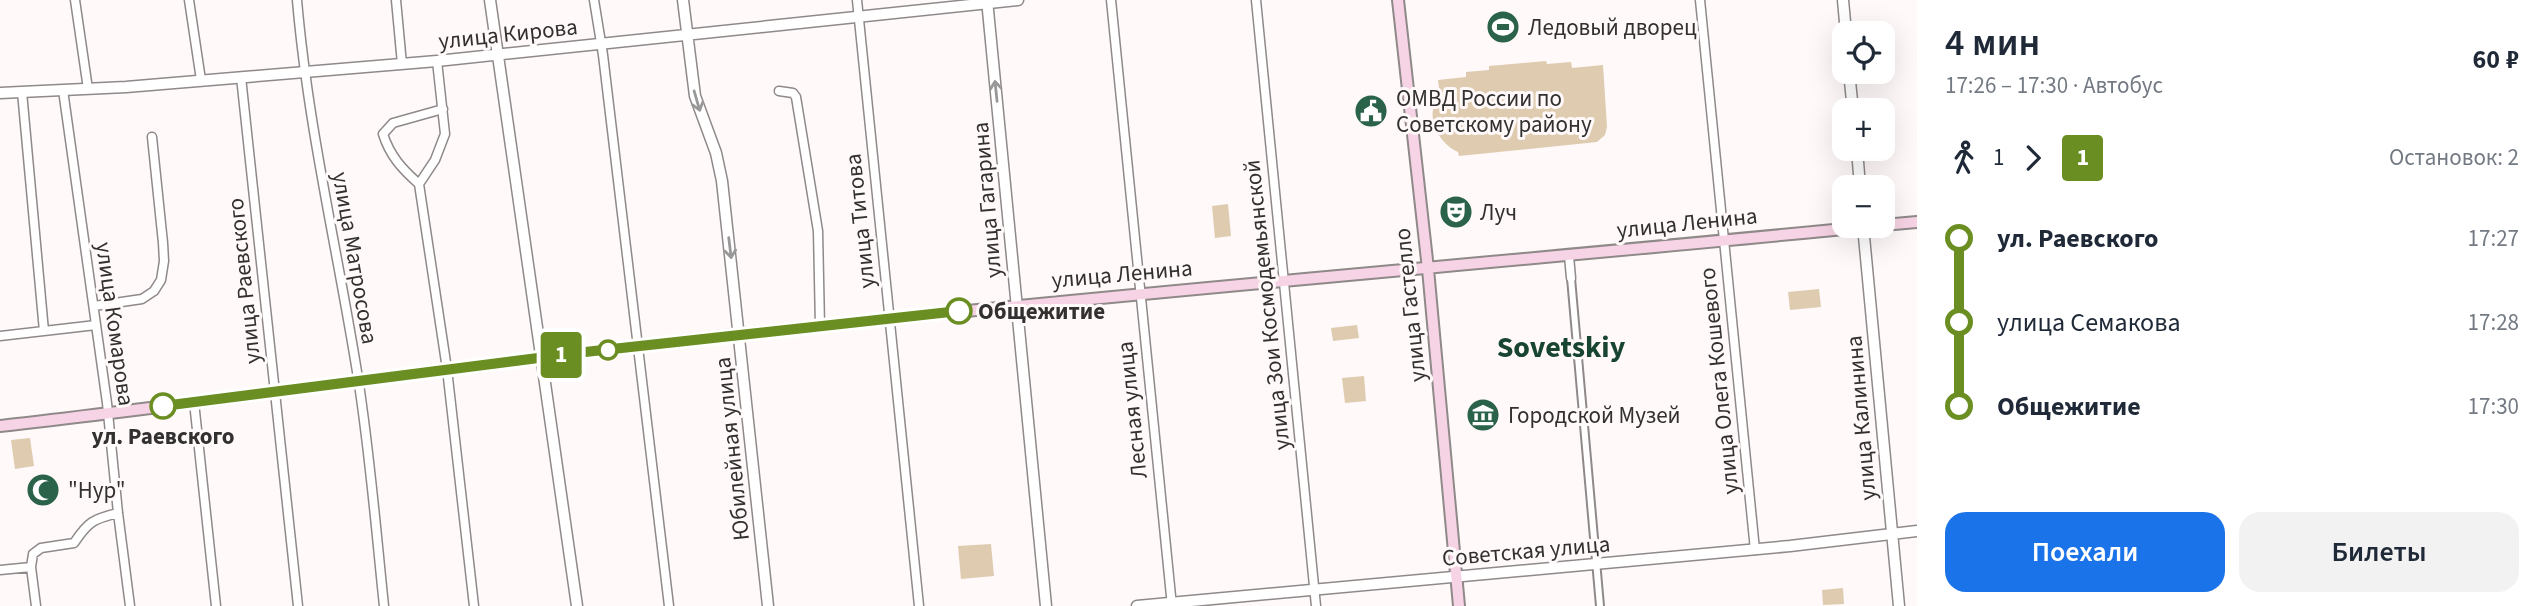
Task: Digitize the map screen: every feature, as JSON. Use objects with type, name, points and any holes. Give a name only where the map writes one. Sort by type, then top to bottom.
[{"type":"main road","name":"улица Гастелло","points":[[1398,0],[1428,269],[1460,606]]},
{"type":"main road","points":[[1895,224],[1917,222]]},
{"type":"main road","name":"улица Ленина","points":[[0,426],[543,357],[889,318],[1832,230]]},
{"type":"street","points":[[75,0],[88,89]]},
{"type":"street","points":[[189,0],[201,80]]},
{"type":"street","name":"улица Матросова","points":[[297,0],[304,72],[321,178],[358,380],[384,606]]},
{"type":"street","points":[[396,0],[402,64]]},
{"type":"street","points":[[490,0],[577,606]]},
{"type":"street","points":[[594,0],[669,606]]},
{"type":"street","name":"Юбилейная улица","points":[[683,0],[695,96],[719,166],[740,334],[768,606]]},
{"type":"street","name":"улица Титова","points":[[857,0],[919,606]]},
{"type":"street","name":"улица Кирова","points":[[0,92],[88,89],[437,61],[1018,0]]},
{"type":"street","name":"Лесная улица","points":[[1111,0],[1171,604]]},
{"type":"street","name":"улица Зои Космодемьянской","points":[[1256,0],[1316,606]]},
{"type":"street","name":"улица Олега Кошевого","points":[[1700,0],[1755,550]]},
{"type":"street","points":[[1843,0],[1845,21]]},
{"type":"street","name":"улица Гагарина","points":[[987,2],[1046,606]]},
{"type":"street","points":[[419,184],[435,160],[444,134],[437,61]]},
{"type":"street","name":"улица Раевского","points":[[240,77],[298,606]]},
{"type":"street","name":"улица Комарова","points":[[63,90],[108,413],[130,606]]},
{"type":"street","points":[[779,91],[793,93],[796,97],[818,231],[821,326]]},
{"type":"street","points":[[22,92],[44,331]]},
{"type":"street","points":[[443,109],[393,123],[383,134],[388,150],[401,168],[419,184],[447,369],[474,606]]},
{"type":"street","points":[[94,306],[142,299],[154,291],[160,280],[164,261],[163,243],[152,137]]},
{"type":"street","name":"улица Калинина","points":[[1868,238],[1899,606]]},
{"type":"street","points":[[1569,256],[1600,606]]},
{"type":"street","points":[[0,336],[96,325]]},
{"type":"street","points":[[194,401],[216,606]]},
{"type":"street","points":[[36,606],[31,567],[36,550],[71,544],[90,522],[118,513]]},
{"type":"street","name":"Советская улица","points":[[1137,606],[1755,550],[1917,531]]},
{"type":"street","points":[[0,570],[31,567]]},
{"type":"shaded area","points":[[1546,61],[1547,64],[1571,62],[1572,68],[1603,65],[1607,127],[1605,135],[1597,142],[1459,156],[1458,152],[1444,142],[1433,119],[1435,103],[1440,96],[1438,80],[1466,77],[1466,72],[1489,70],[1489,66]]},
{"type":"shaded area","points":[[1228,204],[1231,236],[1215,238],[1212,206]]},
{"type":"shaded area","points":[[1819,289],[1821,307],[1790,310],[1788,292]]},
{"type":"shaded area","points":[[1357,325],[1359,338],[1333,341],[1331,328]]},
{"type":"shaded area","points":[[1364,376],[1366,401],[1345,403],[1342,378]]},
{"type":"shaded area","points":[[30,438],[34,466],[15,469],[11,440]]},
{"type":"shaded area","points":[[991,544],[994,576],[961,579],[958,546]]},
{"type":"shaded area","points":[[1843,588],[1844,604],[1823,605],[1822,590]]},
{"type":"bus line","name":"1","points":[[163,406],[585,352],[959,311]]},
{"type":"place","name":"Ледовый дворец","points":[[1503,27]]},
{"type":"place","name":"ОМВД России по Советскому району","points":[[1371,111]]},
{"type":"place","name":"Луч","points":[[1456,212]]},
{"type":"place","name":"Общежитие","points":[[959,311]]},
{"type":"place","name":"ул. Раевского","points":[[163,406]]},
{"type":"place","name":"Городской Музей","points":[[1483,415]]},
{"type":"place","name":"\"Нур\"","points":[[43,490]]},
{"type":"district","name":"Sovetskiy","points":[[1561,347]]}]
